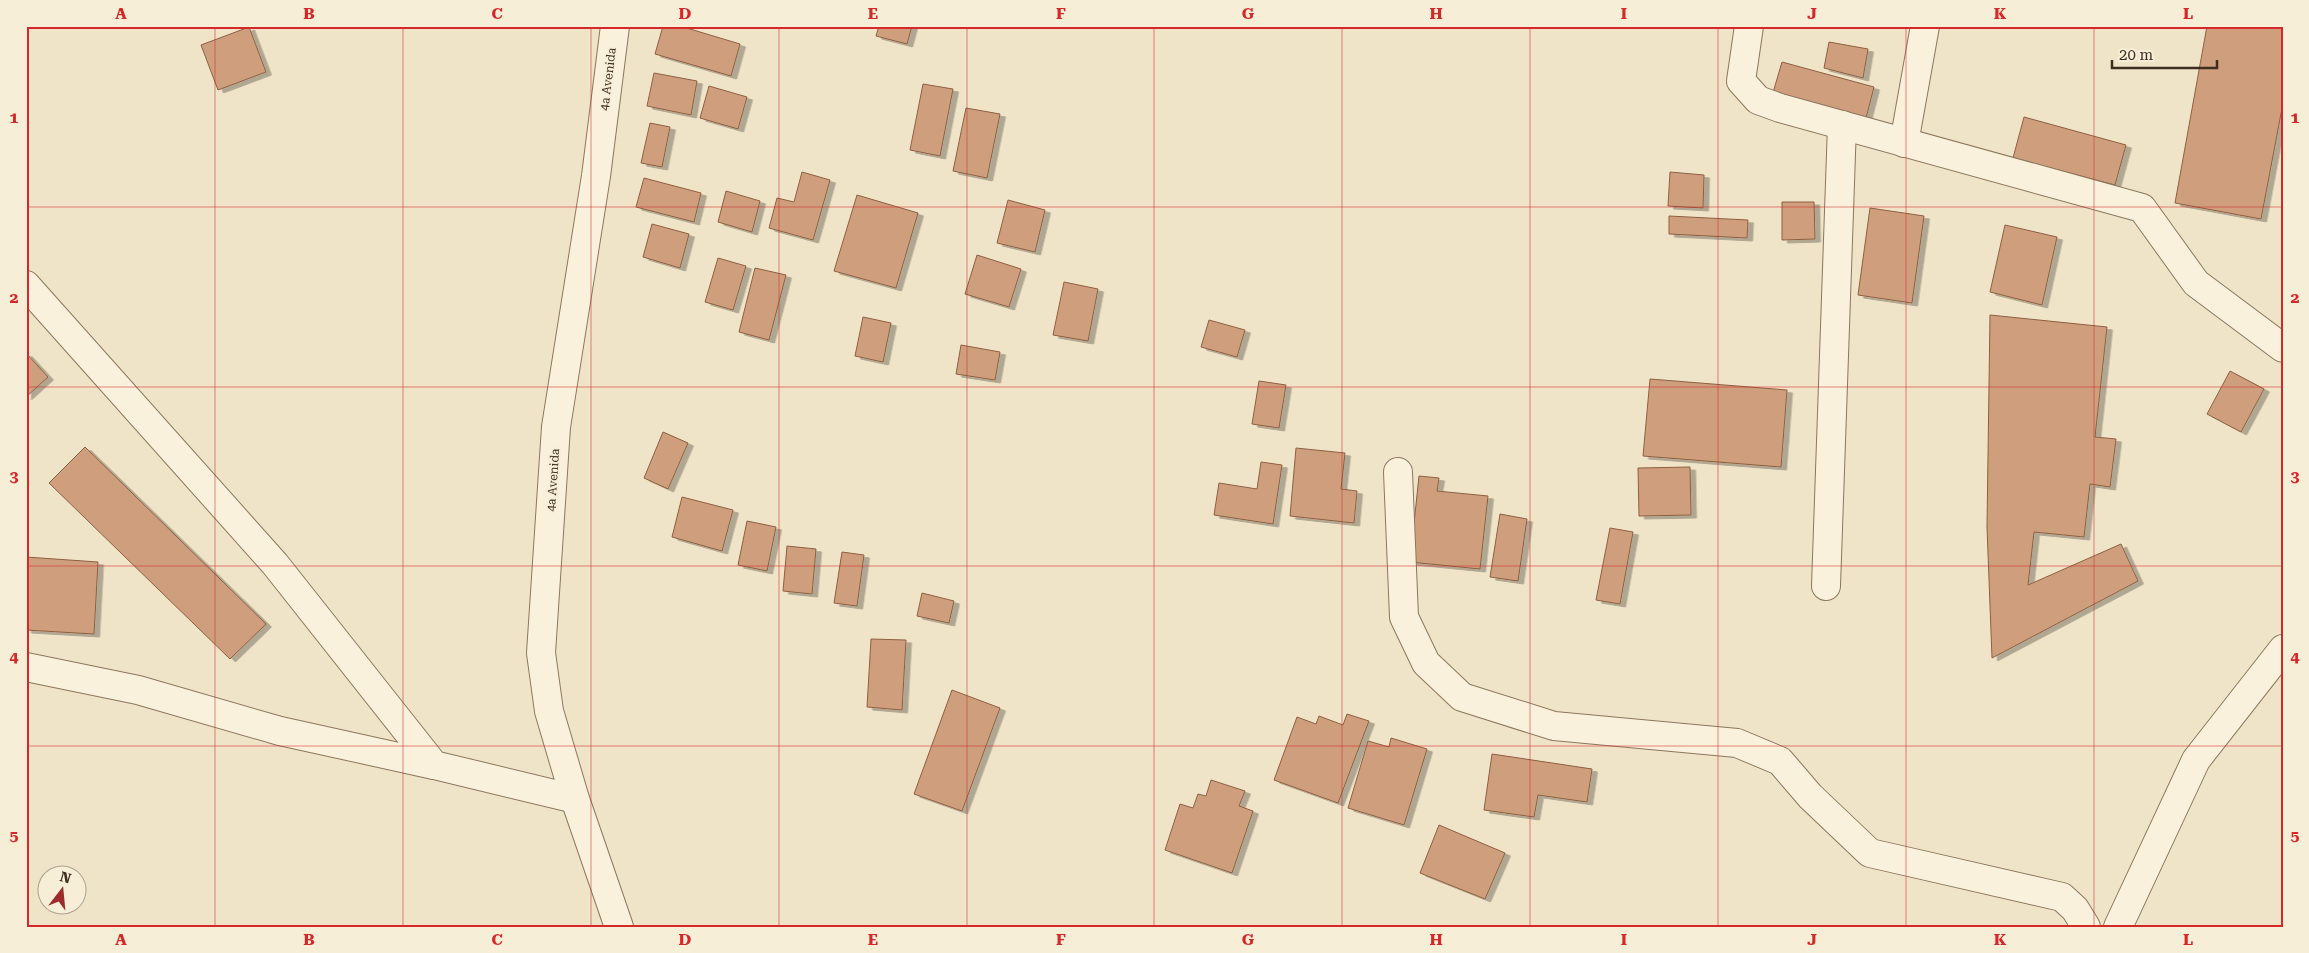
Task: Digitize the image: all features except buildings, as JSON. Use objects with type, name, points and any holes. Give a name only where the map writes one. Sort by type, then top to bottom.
[{"type":"street","name":"4a Avenida","points":[[615,26],[596,176],[556,427],[541,653],[549,711],[575,799],[618,927]]},
{"type":"street","points":[[1749,26],[1741,81],[1758,100],[2142,208],[2196,282],[2283,348]]},
{"type":"street","points":[[1904,142],[1924,26]]},
{"type":"street","points":[[1826,586],[1842,125]]},
{"type":"street","points":[[26,285],[275,564],[434,765]]},
{"type":"street","points":[[1398,472],[1404,617],[1426,663],[1462,697],[1554,726],[1737,743],[1780,761],[1810,796],[1870,853],[2062,897],[2075,909],[2086,927]]},
{"type":"street","points":[[2118,927],[2196,760],[2283,648]]},
{"type":"street","points":[[26,667],[138,690],[280,731],[575,799]]}]
